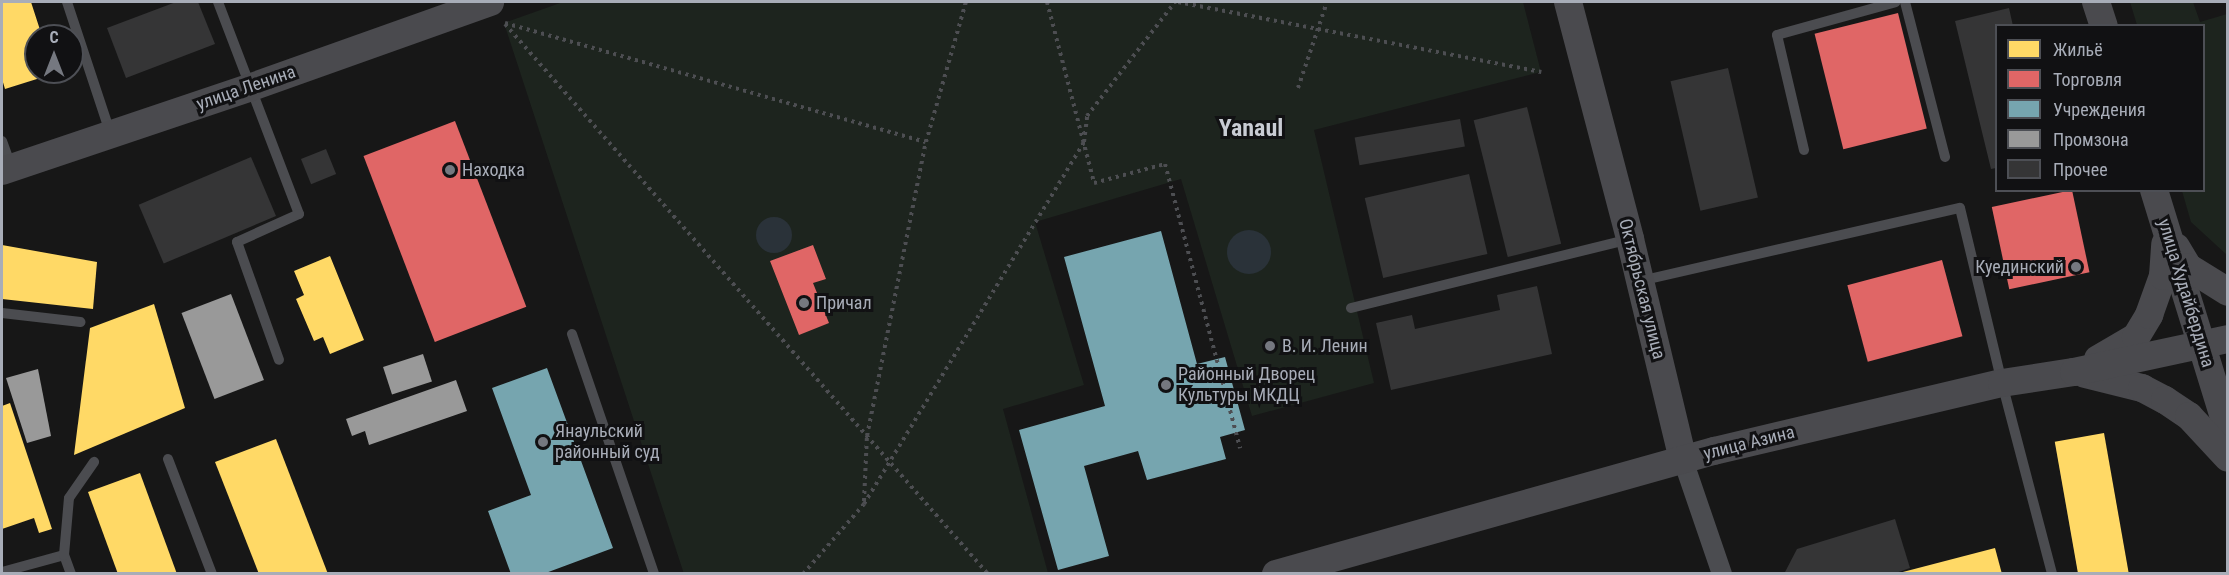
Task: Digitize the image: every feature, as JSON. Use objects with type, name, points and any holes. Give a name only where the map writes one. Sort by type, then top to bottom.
[{"type":"street","name":"Октябрьская улица","points":[[1568,2],[1630,239],[1683,460],[1722,573]]},
{"type":"street","points":[[2096,2],[2103,24]]},
{"type":"street","name":"улица Ленина","points":[[7,170],[110,133],[249,88],[479,3]]},
{"type":"street","name":"улица Худайбердина","points":[[2155,192],[2166,230],[2215,343],[2228,430]]},
{"type":"street","points":[[2166,230],[2188,267],[2228,292]]},
{"type":"street","points":[[2074,372],[2136,337],[2149,315],[2163,276],[2166,230]]},
{"type":"street","name":"улица Азина","points":[[1276,573],[1683,460],[2002,383],[2074,372],[2215,343]]},
{"type":"street","points":[[2074,372],[2110,378],[2142,388],[2165,400],[2189,416],[2228,458]]},
{"type":"lane","points":[[67,2],[110,133]]},
{"type":"lane","points":[[218,2],[299,214],[237,242],[279,360]]},
{"type":"lane","points":[[1804,150],[1777,35],[1896,2]]},
{"type":"lane","points":[[1905,2],[1945,157]]},
{"type":"lane","points":[[2,141],[7,170]]},
{"type":"lane","points":[[1640,281],[1960,208],[2002,383],[2052,573]]},
{"type":"lane","points":[[1351,308],[1630,239]]},
{"type":"lane","points":[[2,313],[80,322]]},
{"type":"lane","points":[[572,334],[654,573]]},
{"type":"lane","points":[[168,459],[212,573]]},
{"type":"lane","points":[[71,573],[64,555],[69,498],[94,462]]},
{"type":"lane","points":[[2,572],[64,555]]},
{"type":"path","points":[[864,504],[867,436],[926,142],[966,2]]},
{"type":"path","points":[[1047,2],[1094,183],[1165,164],[1240,448]]},
{"type":"path","points":[[803,573],[864,504],[1084,142],[1087,116],[1177,2],[1318,31],[1541,72]]},
{"type":"path","points":[[1298,88],[1327,2]]},
{"type":"path","points":[[926,142],[504,23],[988,573]]},
{"type":"shaded area","points":[[563,2],[1523,2],[1541,72],[1314,130],[1374,383],[1252,416],[1181,179],[1035,222],[1084,385],[1003,409],[1048,573],[684,574],[504,23]]},
{"type":"shaded area","points":[[2130,2],[2193,2],[2200,22],[2227,14],[2227,255],[2191,222],[2182,192],[2205,192],[2205,24],[2137,24]]},
{"type":"shaded area","points":[[774,217],[787,222],[792,235],[787,248],[774,253],[761,248],[756,235],[761,222]]},
{"type":"shaded area","points":[[1249,230],[1265,236],[1271,252],[1265,268],[1249,274],[1233,268],[1227,252],[1233,236]]},
{"type":"building: Жильё","points":[[2,2],[31,2],[38,24],[24,24],[24,83],[5,89],[2,79]]},
{"type":"building: Жильё","points":[[2,245],[97,262],[93,309],[2,299]]},
{"type":"building: Жильё","points":[[330,256],[364,340],[330,354],[323,337],[314,341],[296,299],[304,295],[294,271]]},
{"type":"building: Жильё","points":[[154,304],[185,408],[74,455],[90,328]]},
{"type":"building: Жильё","points":[[10,403],[52,529],[39,533],[34,518],[2,529],[2,406]]},
{"type":"building: Жильё","points":[[2104,433],[2129,574],[2078,574],[2055,442]]},
{"type":"building: Жильё","points":[[276,439],[328,574],[259,574],[215,462]]},
{"type":"building: Жильё","points":[[140,473],[177,574],[118,574],[88,492]]},
{"type":"building: Жильё","points":[[1995,548],[2002,574],[1899,574],[1899,573]]},
{"type":"building: Торговля","points":[[1898,13],[1927,128],[1843,149],[1815,34]]},
{"type":"building: Торговля","points":[[455,121],[526,307],[435,342],[364,156]]},
{"type":"building: Торговля","points":[[2063,192],[2072,192],[2089,272],[2009,289],[1992,207]]},
{"type":"building: Торговля","name":"Причал","points":[[813,245],[826,279],[813,283],[829,323],[799,335],[770,261]]},
{"type":"building: Торговля","points":[[1942,260],[1962,336],[1868,362],[1847,285]]},
{"type":"building: Учреждения","name":"Районный Дворец Культуры МКДЦ","points":[[1161,231],[1197,364],[1225,357],[1245,430],[1220,437],[1226,459],[1147,480],[1138,451],[1084,466],[1109,556],[1058,570],[1019,430],[1105,406],[1064,257]]},
{"type":"building: Учреждения","name":"Янаульский районный суд","points":[[547,368],[613,548],[543,574],[511,574],[488,511],[531,495],[492,388]]},
{"type":"building: Промзона","points":[[231,294],[264,380],[214,399],[182,313]]},
{"type":"building: Промзона","points":[[423,354],[432,382],[392,395],[383,367]]},
{"type":"building: Промзона","points":[[38,369],[51,436],[27,443],[6,378]]},
{"type":"building: Промзона","points":[[456,380],[467,411],[369,445],[365,431],[352,436],[346,419]]},
{"type":"building: Прочее","points":[[176,2],[198,2],[215,44],[126,78],[107,28]]},
{"type":"building: Прочее","points":[[2009,8],[2013,24],[1995,24],[1995,168],[1991,169],[1955,21]]},
{"type":"building: Прочее","points":[[1728,68],[1758,198],[1700,211],[1671,81]]},
{"type":"building: Прочее","points":[[1527,107],[1561,244],[1508,257],[1474,120]]},
{"type":"building: Прочее","points":[[1460,119],[1465,147],[1359,165],[1355,138]]},
{"type":"building: Прочее","points":[[326,149],[336,174],[311,184],[301,159]]},
{"type":"building: Прочее","points":[[251,157],[276,216],[164,264],[139,205]]},
{"type":"building: Прочее","points":[[1469,174],[1487,254],[1383,278],[1365,198]]},
{"type":"building: Прочее","points":[[1537,286],[1552,354],[1391,390],[1376,323],[1412,315],[1415,329],[1500,310],[1497,295]]},
{"type":"building: Прочее","points":[[1895,519],[1910,568],[1893,574],[1784,574],[1797,549]]},
{"type":"place","name":"Находка","points":[[450,170]]},
{"type":"place","name":"Куединский","points":[[2076,267]]},
{"type":"place","name":"Причал","points":[[804,303]]},
{"type":"place","name":"В. И. Ленин","points":[[1270,346]]},
{"type":"place","name":"Районный Дворец Культуры МКДЦ","points":[[1166,385]]},
{"type":"place","name":"Янаульский районный суд","points":[[543,442]]},
{"type":"district","name":"Yanaul","points":[[1251,129]]}]
